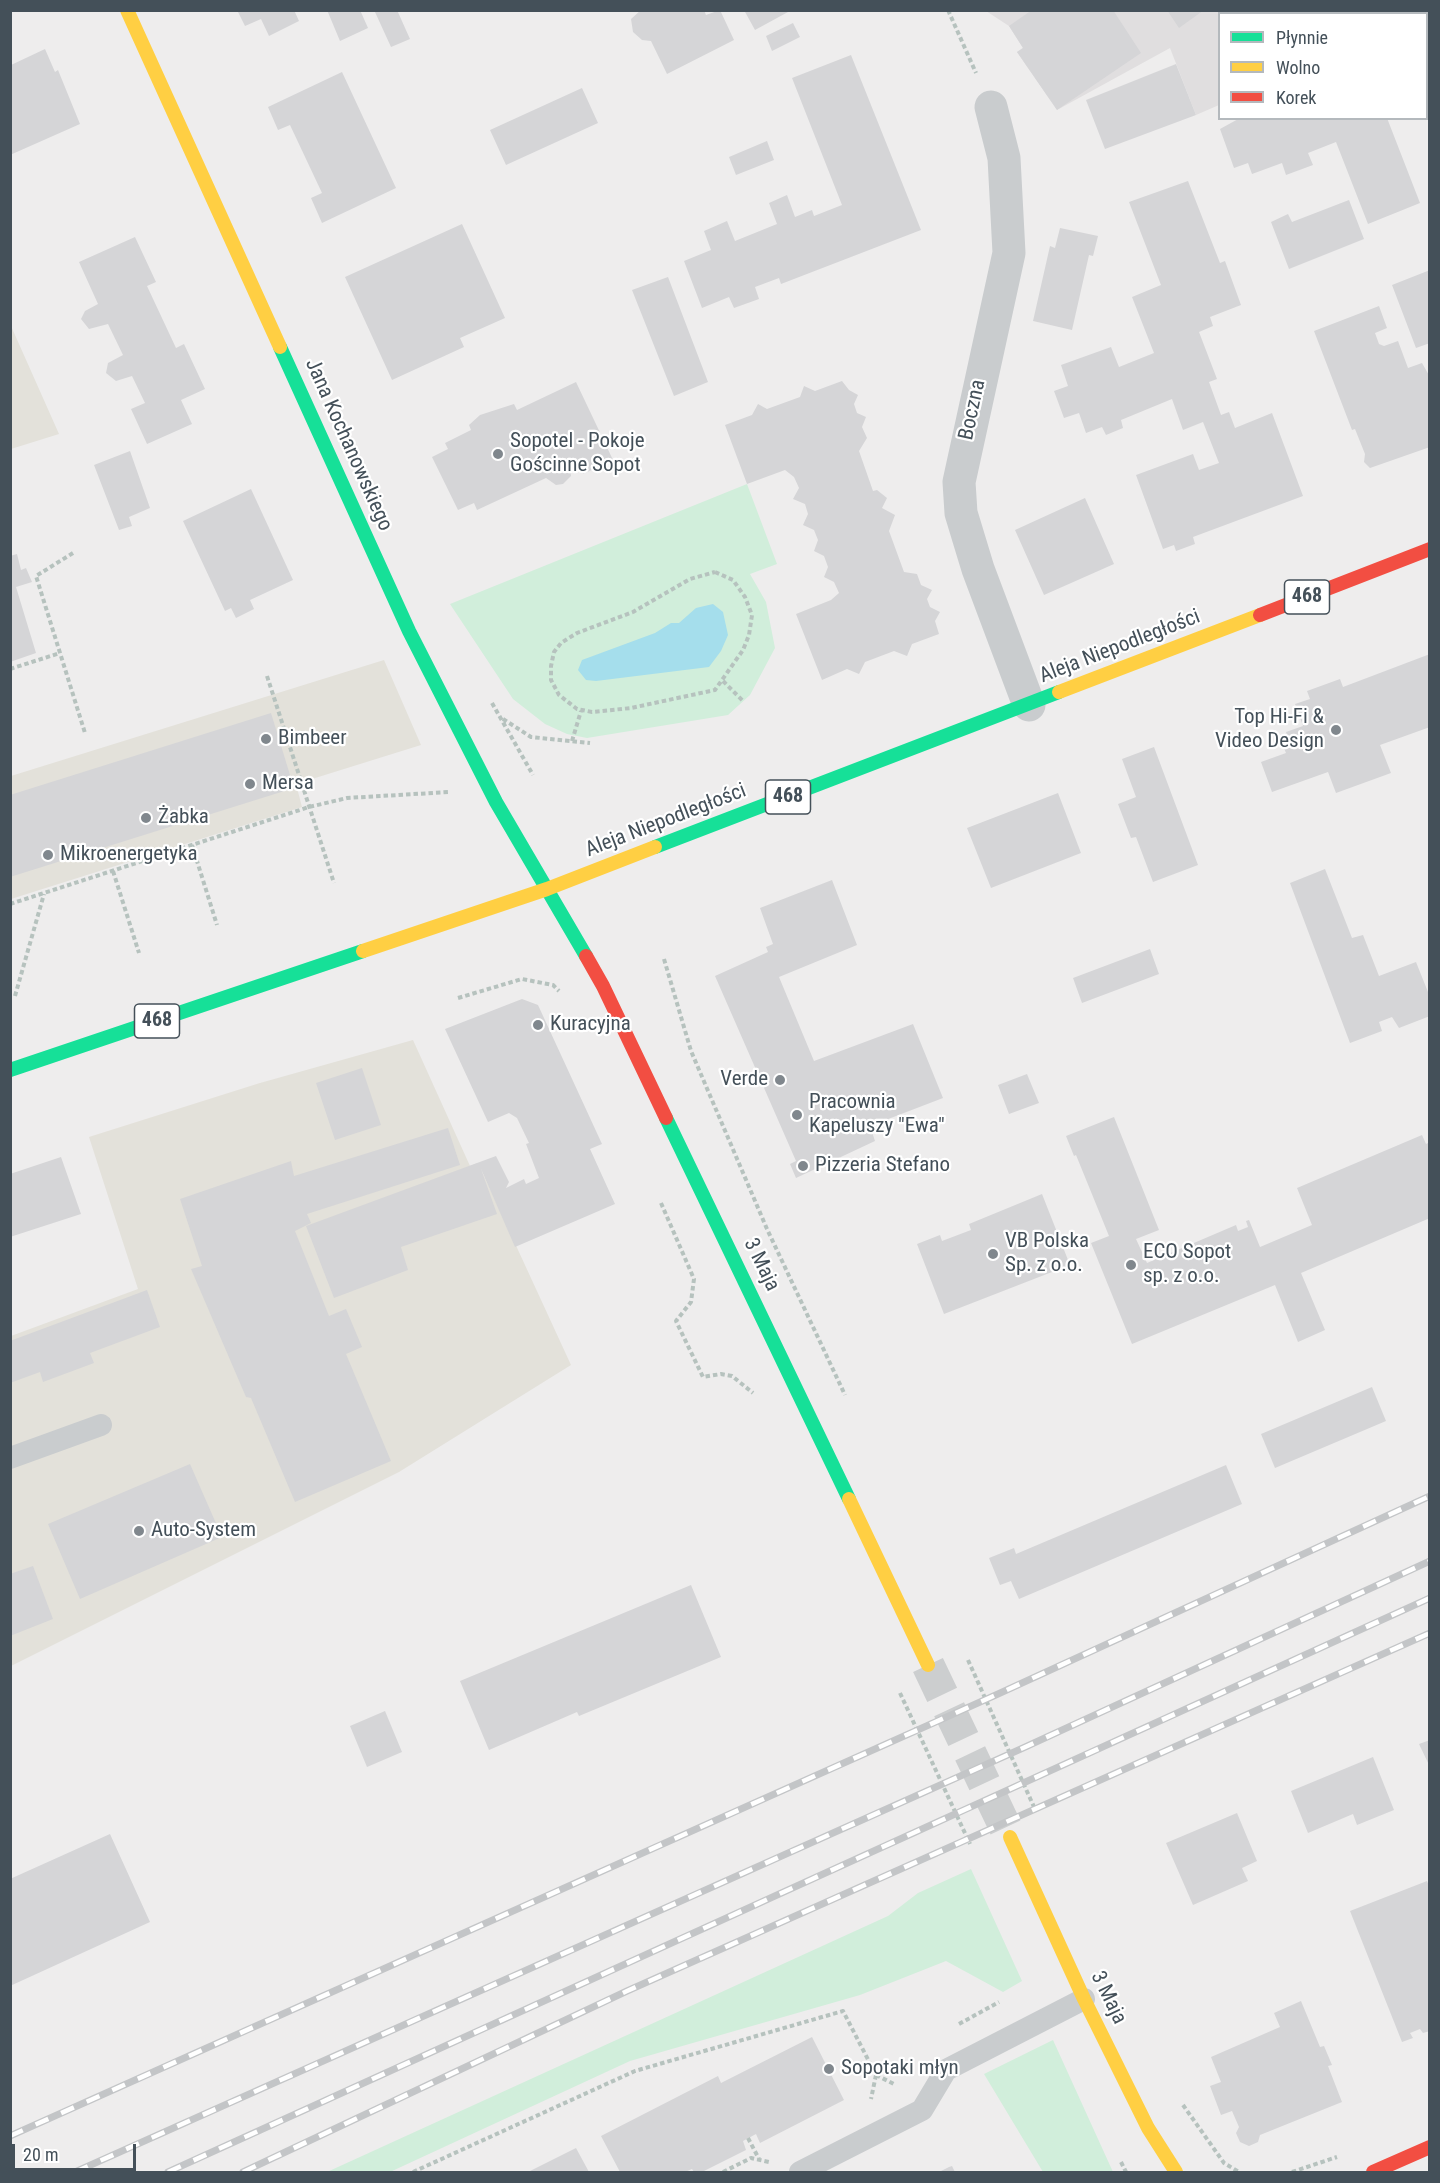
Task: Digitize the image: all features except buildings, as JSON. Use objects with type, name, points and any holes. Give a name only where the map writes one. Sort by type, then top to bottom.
[{"type":"street","name":"Jana Kochanowskiego","points":[[128,10],[409,631],[496,802],[547,889]]},
{"type":"street","name":"Boczna","points":[[991,107],[1004,158],[1009,253],[959,482],[962,513],[978,569],[1029,705]]},
{"type":"street","name":"Aleja Niepodległości","points":[[10,1070],[547,889],[1430,549]]},
{"type":"street","name":"3 Maja","points":[[547,889],[603,986],[928,1665]]},
{"type":"street","name":"3 Maja","points":[[1010,1838],[1084,1999],[1148,2127],[1176,2172]]},
{"type":"street","points":[[1373,2172],[1430,2148]]},
{"type":"lane","points":[[10,1458],[101,1425]]},
{"type":"lane","points":[[800,2172],[922,2110],[946,2070],[1084,1999]]},
{"type":"path","points":[[948,10],[991,107]]},
{"type":"path","points":[[73,553],[36,576],[85,733]]},
{"type":"path","points":[[715,572],[733,580],[746,597],[752,615],[749,635],[743,650],[723,681],[716,690],[706,694],[631,708],[581,711],[559,695],[551,680],[554,652],[577,633],[633,612],[690,579],[715,572]]},
{"type":"path","points":[[10,669],[60,653]]},
{"type":"path","points":[[267,676],[334,882]]},
{"type":"path","points":[[723,681],[743,700]]},
{"type":"path","points":[[572,741],[581,711]]},
{"type":"path","points":[[500,717],[531,737],[590,743]]},
{"type":"path","points":[[10,904],[309,807],[347,798],[447,792]]},
{"type":"path","points":[[192,845],[218,925]]},
{"type":"path","points":[[113,871],[139,953]]},
{"type":"path","points":[[15,996],[44,893]]},
{"type":"path","points":[[664,959],[691,1051],[767,1229],[846,1398]]},
{"type":"path","points":[[458,998],[522,979],[553,985],[561,993]]},
{"type":"path","points":[[660,1202],[694,1280],[691,1302],[676,1321],[703,1377]]},
{"type":"path","points":[[964,1653],[1038,1816]]},
{"type":"path","points":[[413,2172],[635,2071],[843,2011],[876,2075],[885,2080]]},
{"type":"path","points":[[876,2075],[868,2113],[877,2134]]},
{"type":"path","points":[[1176,2096],[1224,2163],[1239,2172]]},
{"type":"path","points":[[748,2138],[759,2160]]},
{"type":"path","points":[[1293,2172],[1328,2161]]},
{"type":"shaded area","points":[[986,11],[1429,11],[1429,51],[1428,12],[1218,12],[1218,105],[1196,115],[1170,48],[1057,110],[1017,52],[1023,48],[1009,26]]},
{"type":"shaded area","points":[[11,326],[59,434],[10,449]]},
{"type":"shaded area","points":[[384,660],[421,745],[296,784],[302,807],[11,899],[11,776]]},
{"type":"shaded area","points":[[413,1040],[470,1166],[478,1163],[571,1365],[399,1472],[11,1666],[11,1336],[138,1289],[89,1137],[260,1083]]},
{"type":"green space","points":[[747,484],[777,564],[750,574],[766,602],[775,648],[750,695],[728,715],[587,738],[567,734],[545,724],[513,699],[450,604]]},
{"type":"green space","points":[[971,1869],[1022,1981],[1003,1992],[946,1961],[860,1995],[630,2061],[390,2172],[327,2172],[888,1916],[918,1893]]},
{"type":"green space","points":[[1053,2040],[1113,2172],[1043,2172],[984,2074]]},
{"type":"water","points":[[713,604],[723,612],[728,635],[721,651],[709,667],[596,681],[586,680],[578,670],[582,660],[655,633],[671,623],[679,623],[696,608]]},
{"type":"tunnel","points":[[928,1665],[1010,1837]]},
{"type":"railway","points":[[10,2136],[998,1694],[1430,1496]]},
{"type":"railway","points":[[75,2172],[1023,1748],[1430,1561]]},
{"type":"railway","points":[[168,2172],[1430,1598]]},
{"type":"railway","points":[[243,2172],[627,1991],[1430,1633]]},
{"type":"traffic: fast","points":[[280,347],[409,631],[496,802],[586,956]]},
{"type":"traffic: fast","points":[[655,847],[1059,692]]},
{"type":"traffic: fast","points":[[10,1070],[363,951]]},
{"type":"traffic: fast","points":[[666,1118],[849,1499]]},
{"type":"traffic: slow","points":[[127,10],[280,347]]},
{"type":"traffic: slow","points":[[1059,692],[1260,615]]},
{"type":"traffic: slow","points":[[363,951],[547,889],[655,847]]},
{"type":"traffic: slow","points":[[849,1499],[928,1665]]},
{"type":"traffic: slow","points":[[1010,1837],[1084,1999],[1148,2128],[1176,2172]]},
{"type":"traffic: jam","points":[[1260,615],[1430,549]]},
{"type":"traffic: jam","points":[[586,956],[603,986],[666,1118]]},
{"type":"traffic: jam","points":[[1373,2172],[1430,2147]]},
{"type":"place","name":"Sopotel - Pokoje Gościnne Sopot","points":[[498,454]]},
{"type":"place","name":"Top Hi-Fi & Video Design","points":[[1336,730]]},
{"type":"place","name":"Bimbeer","points":[[266,739]]},
{"type":"place","name":"Mersa","points":[[250,784]]},
{"type":"place","name":"Żabka","points":[[146,818]]},
{"type":"place","name":"Mikroenergetyka","points":[[48,855]]},
{"type":"place","name":"Kuracyjna","points":[[538,1025]]},
{"type":"place","name":"Verde","points":[[780,1080]]},
{"type":"place","name":"Pracownia Kapeluszy \"Ewa\"","points":[[797,1115]]},
{"type":"place","name":"Pizzeria Stefano","points":[[803,1166]]},
{"type":"place","name":"VB Polska Sp. z o.o.","points":[[993,1254]]},
{"type":"place","name":"ECO Sopot sp. z o.o.","points":[[1131,1265]]},
{"type":"place","name":"Auto-System","points":[[139,1531]]},
{"type":"place","name":"Sopotaki młyn","points":[[829,2069]]}]
